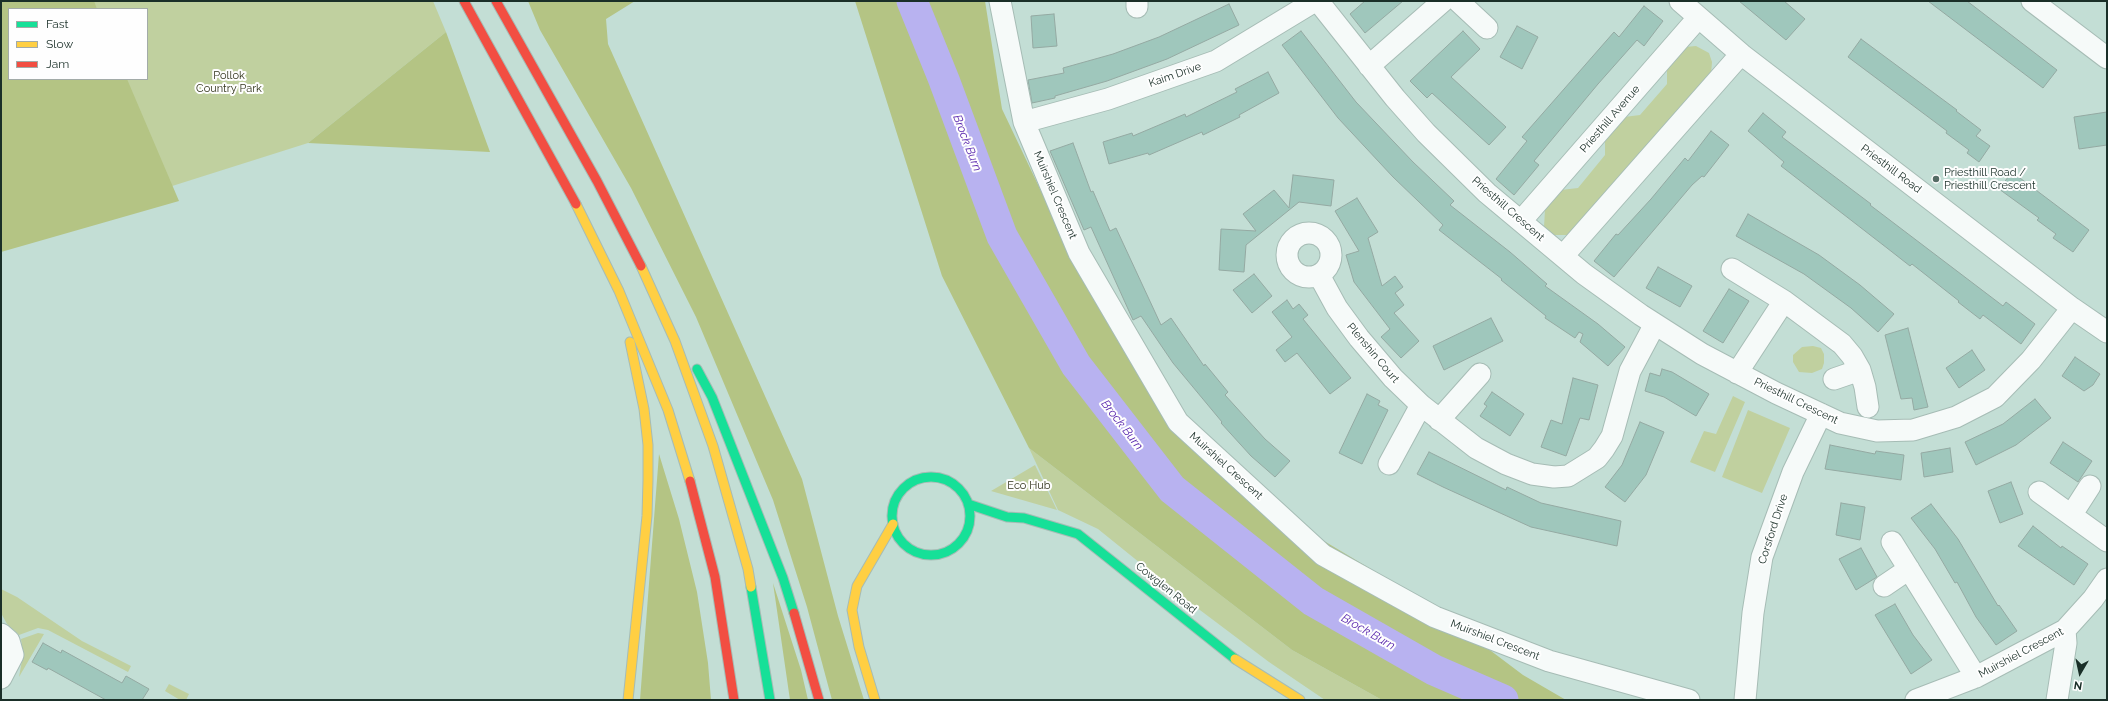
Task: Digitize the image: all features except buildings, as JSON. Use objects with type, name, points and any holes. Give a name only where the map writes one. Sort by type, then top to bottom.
[{"type":"main road","points":[[464,1],[576,204],[619,291],[668,410],[683,456],[715,577],[734,700]]},
{"type":"main road","points":[[496,1],[593,174],[712,397],[783,578],[802,637],[819,700]]},
{"type":"main road","points":[[640,264],[675,341],[713,446],[728,495],[748,569],[770,700]]},
{"type":"main road","points":[[619,291],[644,409],[648,445],[647,516],[628,700]]},
{"type":"main road","points":[[925,478],[936,478],[946,481],[963,494],[968,504],[970,517],[968,530],[963,539],[946,553],[926,555],[908,548],[898,537],[893,524],[893,510],[898,497],[906,486],[925,478]]},
{"type":"main road","name":"Cowglen Road","points":[[968,504],[1007,517],[1024,518],[1045,523],[1078,534],[1235,659],[1300,700]]},
{"type":"main road","name":"Cowglen Road","points":[[994,521],[1007,517]]},
{"type":"main road","points":[[876,700],[859,647],[852,610],[856,586],[893,524]]},
{"type":"main road","points":[[968,530],[981,525]]},
{"type":"main road","points":[[896,553],[908,548]]},
{"type":"main road","points":[[868,565],[885,559]]},
{"type":"street","name":"Muirshiel Crescent","points":[[1000,1],[1024,122],[1080,253],[1178,422],[1323,555],[1435,617],[1549,661],[1689,700]]},
{"type":"street","name":"Kaim Drive","points":[[1024,122],[1108,99],[1216,61],[1316,1]]},
{"type":"street","name":"Priesthill Crescent","points":[[1316,1],[1426,133],[1487,193],[1563,256],[1655,324],[1702,354],[1737,373],[1840,423],[1877,431],[1913,430],[1956,417],[1995,397],[2031,360],[2072,308]]},
{"type":"street","points":[[1369,66],[1443,1]]},
{"type":"street","points":[[1458,1],[1486,28]]},
{"type":"street","name":"Priesthill Road","points":[[1680,1],[1741,54],[2072,308],[2107,332]]},
{"type":"street","points":[[2032,1],[2105,52]]},
{"type":"street","name":"Priesthill Avenue","points":[[1521,221],[1698,18]]},
{"type":"street","points":[[1563,256],[1741,54]]},
{"type":"street","points":[[1732,269],[1784,301],[1842,344],[1852,356],[1860,370],[1865,387],[1868,407]]},
{"type":"street","name":"Plenshin Court","points":[[1319,275],[1337,308],[1358,338],[1393,378],[1421,405],[1476,448],[1506,464],[1532,474],[1554,477],[1568,476],[1597,458],[1612,436],[1630,371],[1655,324]]},
{"type":"street","points":[[1737,373],[1784,301]]},
{"type":"street","points":[[1834,379],[1860,370]]},
{"type":"street","points":[[1439,420],[1480,374]]},
{"type":"street","points":[[1389,464],[1421,405]]},
{"type":"street","name":"Corsford Drive","points":[[1746,700],[1753,613],[1762,557],[1793,472],[1821,414]]},
{"type":"street","points":[[2072,514],[2090,486]]},
{"type":"street","points":[[2039,492],[2072,514],[2107,541]]},
{"type":"street","points":[[1892,542],[1976,677]]},
{"type":"street","points":[[1884,586],[1909,569]]},
{"type":"street","name":"Muirshiel Crescent","points":[[1927,698],[1976,677],[2065,630],[2100,604],[2107,579]]},
{"type":"street","points":[[2057,700],[2066,643],[2065,630]]},
{"type":"street","points":[[1,634],[9,642],[13,655],[1,678]]},
{"type":"green space","name":"Pollok Country Park","points":[[1,1],[433,1],[446,32],[308,143],[8,238]]},
{"type":"green space","points":[[1,1],[94,1],[97,8],[8,8],[8,80],[127,80],[179,201],[1,252]]},
{"type":"green space","points":[[528,1],[635,1],[606,19],[608,44],[802,479],[838,616],[864,700],[832,700],[807,607],[773,500],[696,317],[631,188],[540,30]]},
{"type":"green space","points":[[855,1],[985,1],[1002,109],[1070,252],[1177,410],[1309,532],[1426,602],[1523,675],[1566,700],[1382,700],[1292,650],[1029,448],[942,276]]},
{"type":"green space","points":[[446,32],[490,152],[308,143]]},
{"type":"green space","points":[[1696,46],[1709,53],[1712,62],[1711,74],[1570,235],[1553,235],[1544,227],[1545,210],[1561,190],[1578,188],[1605,155],[1605,139],[1624,117],[1640,115],[1667,84],[1667,67],[1685,47]]},
{"type":"green space","points":[[1813,346],[1821,348],[1824,354],[1822,369],[1812,373],[1799,372],[1793,362],[1793,355],[1802,347]]},
{"type":"green space","points":[[1733,396],[1745,402],[1715,472],[1690,462],[1704,431],[1716,434]]},
{"type":"green space","points":[[1748,410],[1790,428],[1762,493],[1722,477]]},
{"type":"green space","points":[[1029,448],[1292,650],[1382,700],[1325,700],[1269,662],[1176,592],[1098,529],[1058,510]]},
{"type":"green space","points":[[659,454],[679,519],[697,592],[708,663],[711,700],[640,700]]},
{"type":"green space","name":"Eco Hub","points":[[1035,465],[1057,510],[991,491]]},
{"type":"green space","points":[[773,583],[801,670],[808,700],[790,700]]},
{"type":"green space","points":[[1,589],[17,597],[82,641],[131,666],[128,672],[48,630],[38,628],[19,635],[7,624],[1,613]]},
{"type":"green space","points":[[38,633],[44,634],[19,677],[23,655],[21,639]]},
{"type":"green space","points":[[169,684],[189,694],[186,700],[180,700],[165,691]]},
{"type":"waterway","name":"Brock Burn","points":[[912,1],[944,80],[1002,236],[1076,365],[1172,489],[1313,601],[1434,670],[1503,700]]},
{"type":"traffic: fast","points":[[697,369],[712,397],[783,578],[794,613]]},
{"type":"traffic: fast","points":[[931,477],[946,480],[958,489],[967,501],[970,516],[967,531],[958,543],[946,552],[931,555],[916,552],[904,543],[895,531],[892,516],[895,501],[904,489],[916,480],[931,477]]},
{"type":"traffic: fast","points":[[968,504],[1007,517],[1024,518],[1078,534],[1235,659]]},
{"type":"traffic: fast","points":[[751,587],[770,700]]},
{"type":"traffic: slow","points":[[576,204],[619,291],[668,410],[690,481]]},
{"type":"traffic: slow","points":[[641,266],[675,341],[713,446],[748,569],[751,587]]},
{"type":"traffic: slow","points":[[628,700],[647,516],[648,480],[648,445],[644,409],[630,342]]},
{"type":"traffic: slow","points":[[875,700],[859,647],[852,610],[857,586],[893,524]]},
{"type":"traffic: slow","points":[[1235,659],[1300,700]]},
{"type":"traffic: jam","points":[[464,1],[576,204]]},
{"type":"traffic: jam","points":[[496,1],[597,181],[641,266]]},
{"type":"traffic: jam","points":[[690,481],[715,577],[734,700]]},
{"type":"traffic: jam","points":[[794,613],[819,700]]},
{"type":"place","name":"Priesthill Road / Priesthill Crescent","points":[[1936,179]]}]
